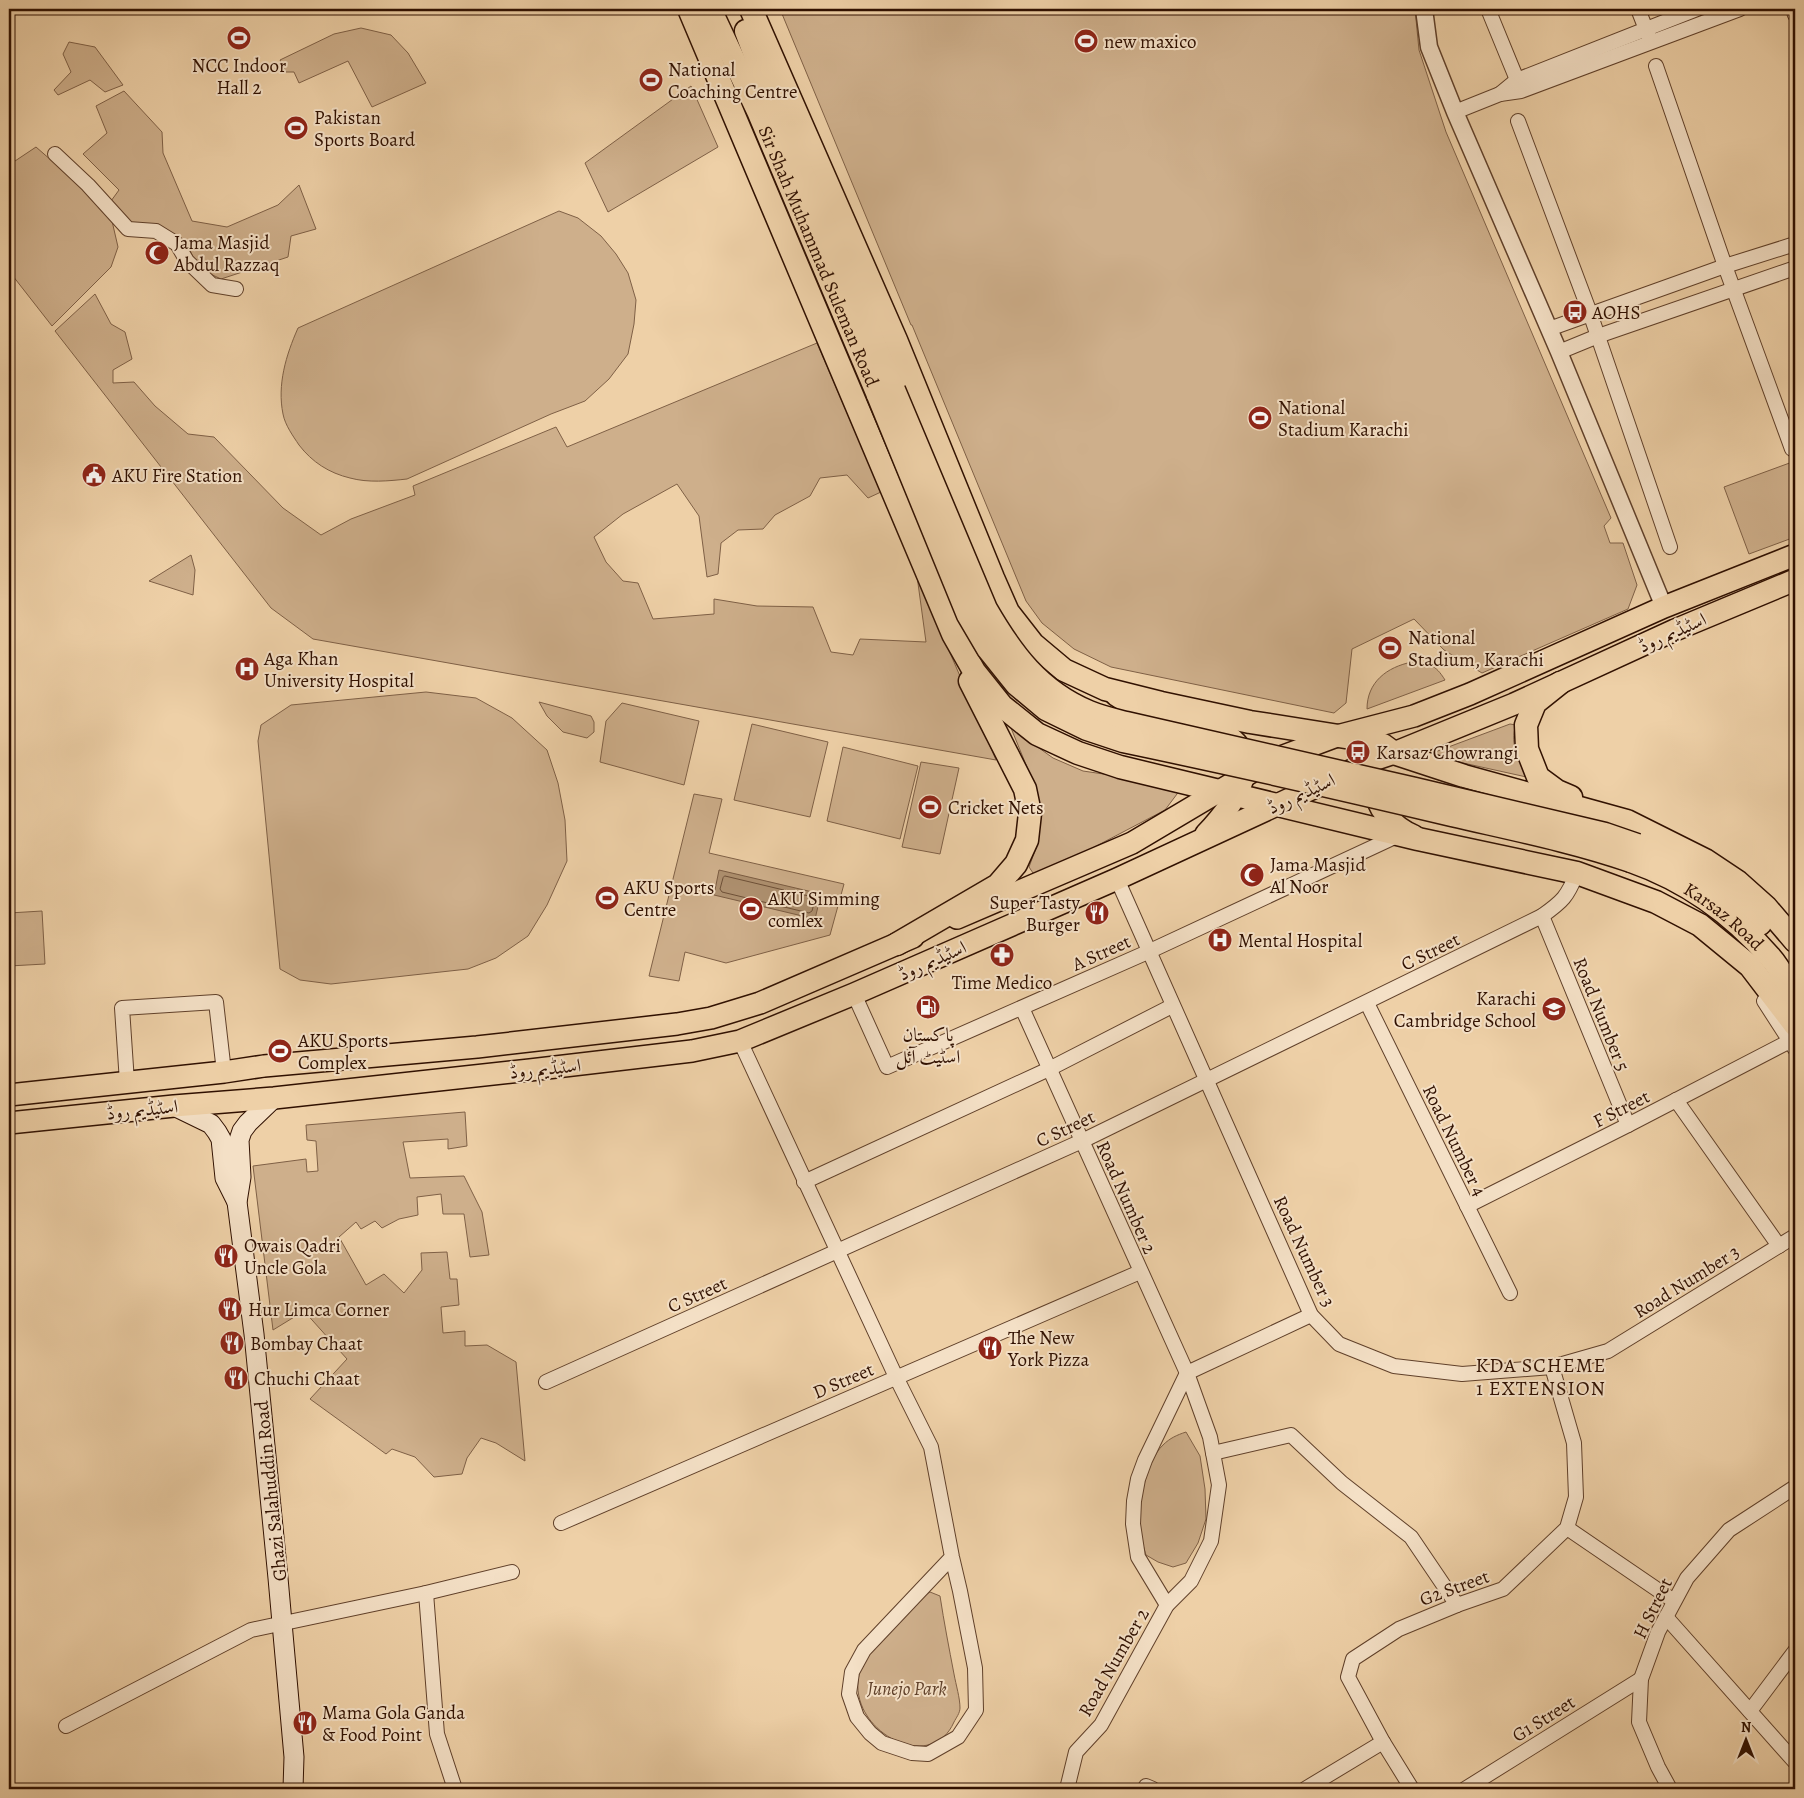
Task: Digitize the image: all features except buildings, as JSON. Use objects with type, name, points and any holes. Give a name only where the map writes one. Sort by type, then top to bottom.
[{"type":"highway","points":[[689,9],[958,641],[974,671],[1002,706],[1037,734],[1078,754],[1148,774],[1233,788],[1277,804],[1577,873],[1656,902],[1700,925],[1750,966],[1794,1038]]},
{"type":"highway","name":"Sir Shah Muhammad Suleman Road","points":[[710,9],[886,393]]},
{"type":"highway","name":"Sir Shah Muhammad Suleman Road","points":[[738,9],[886,393]]},
{"type":"highway","points":[[751,9],[896,340],[1008,612],[1032,644],[1064,670],[1105,689],[1250,722],[1364,740],[1384,752],[1627,822]]},
{"type":"highway","points":[[886,393],[968,615],[988,649],[1010,677],[1046,710],[1087,729],[1123,741],[1443,812],[1609,854],[1634,853]]},
{"type":"highway","points":[[897,944],[998,885],[1016,864],[1027,840],[1030,813],[1025,788],[971,686],[958,641]]},
{"type":"highway","points":[[1560,683],[1535,703],[1526,725],[1527,749],[1538,777],[1557,791],[1705,860],[1738,882],[1766,907],[1792,953]]},
{"type":"highway","name":"Karsaz Road","points":[[1634,853],[1692,871],[1722,890],[1792,953]]},
{"type":"highway","name":"Karsaz Road","points":[[1634,853],[1653,869],[1696,893],[1736,922],[1771,958],[1795,996]]},
{"type":"main road","name":"اسٹیڈیم روڈ","points":[[9,1095],[264,1066],[484,1046],[677,1024],[710,1018],[760,1003],[1132,842],[1233,788],[1270,761],[1337,736],[1414,716],[1470,694],[1664,607],[1795,555]]},
{"type":"main road","name":"اسٹیڈیم روڈ","points":[[9,1123],[274,1098],[683,1052],[719,1047],[740,1041],[854,994],[1117,879],[1199,842],[1384,752],[1506,707],[1675,630],[1795,580]]},
{"type":"main road","points":[[1105,689],[1141,710],[1217,729],[1235,741],[1244,758],[1222,818],[1199,842]]},
{"type":"main road","points":[[1410,836],[1402,832],[1389,820],[1380,806],[1374,790],[1374,772],[1396,730],[1414,716]]},
{"type":"main road","name":"Ghazi Salahuddin Road","points":[[274,1098],[242,1131],[239,1140],[241,1177],[237,1202],[254,1334],[283,1624],[294,1757],[294,1786]]},
{"type":"main road","name":"Ghazi Salahuddin Road","points":[[174,1106],[211,1124],[217,1132],[221,1139],[225,1178],[237,1202]]},
{"type":"street","points":[[1424,9],[1429,47],[1455,112],[1559,352],[1664,607]]},
{"type":"street","points":[[1488,9],[1519,85]]},
{"type":"street","points":[[1638,9],[1649,36]]},
{"type":"street","points":[[1649,36],[1697,9]]},
{"type":"street","points":[[1455,112],[1519,85],[1649,36],[1740,9]]},
{"type":"street","points":[[1793,9],[1795,15]]},
{"type":"street","points":[[1656,66],[1725,266],[1792,449]]},
{"type":"street","points":[[1518,121],[1590,313],[1670,547]]},
{"type":"street","points":[[55,154],[88,185],[128,229],[156,231],[177,244],[187,261],[212,285],[236,289]]},
{"type":"street","points":[[1549,329],[1725,266],[1795,244]]},
{"type":"street","points":[[1559,352],[1598,336],[1795,268]]},
{"type":"street","name":"A Street","points":[[854,994],[887,1067],[1410,836]]},
{"type":"street","name":"C Street","points":[[546,1382],[1082,1141],[1366,1003],[1542,916],[1569,893],[1577,873]]},
{"type":"street","name":"Road Number 3","points":[[1117,879],[1311,1315],[1339,1344],[1394,1366],[1462,1374],[1552,1367],[1608,1351],[1795,1236]]},
{"type":"street","name":"Road Number 5","points":[[1542,916],[1628,1125]]},
{"type":"street","points":[[128,1082],[122,1008],[216,1002],[224,1072]]},
{"type":"street","name":"Road Number 4","points":[[1366,1003],[1510,1293]]},
{"type":"street","points":[[804,1182],[1049,1069],[1172,1006]]},
{"type":"street","name":"Road Number 2","points":[[1022,1008],[1140,1272],[1187,1372],[1210,1437],[1219,1484],[1211,1541],[1191,1581],[1167,1605],[1101,1725],[1076,1752],[1067,1789]]},
{"type":"street","name":"F Street","points":[[1467,1206],[1628,1125],[1794,1038]]},
{"type":"street","points":[[740,1041],[896,1378],[932,1447],[975,1668],[976,1710],[958,1737],[928,1754],[912,1753],[882,1743],[870,1733],[858,1717],[849,1694],[852,1672],[864,1650],[952,1556]]},
{"type":"street","points":[[1676,1100],[1779,1246]]},
{"type":"street","name":"D Street","points":[[562,1523],[1140,1272]]},
{"type":"street","points":[[1187,1372],[1311,1315]]},
{"type":"street","points":[[1552,1367],[1574,1443],[1576,1497],[1567,1528],[1674,1601]]},
{"type":"street","name":"Road Number 2","points":[[1167,1605],[1138,1557],[1133,1524],[1134,1501],[1138,1479],[1145,1460],[1187,1372]]},
{"type":"street","points":[[1212,1453],[1292,1435],[1342,1483],[1411,1537],[1456,1605]]},
{"type":"street","name":"H Street","points":[[1670,1789],[1658,1767],[1639,1722],[1641,1679],[1658,1632],[1687,1578],[1729,1530],[1795,1487]]},
{"type":"street","name":"G2 Street","points":[[1412,1789],[1383,1742],[1348,1677],[1353,1659],[1399,1629],[1456,1605],[1503,1589],[1567,1528]]},
{"type":"street","points":[[66,1726],[251,1630],[426,1594],[512,1572]]},
{"type":"street","points":[[426,1594],[437,1734],[455,1789]]},
{"type":"street","points":[[1666,1617],[1795,1762]]},
{"type":"street","points":[[1750,1711],[1795,1651]]},
{"type":"street","name":"G1 Street","points":[[1466,1789],[1641,1679]]},
{"type":"street","points":[[1305,1789],[1383,1742]]},
{"type":"green space","name":"National Stadium Karachi","points":[[780,9],[1415,9],[1419,50],[1446,132],[1611,518],[1604,526],[1610,543],[1623,543],[1637,585],[1628,609],[1482,673],[1444,650],[1414,619],[1352,649],[1346,703],[1334,713],[1111,667],[1074,649],[1042,623],[1026,601]]},
{"type":"green space","points":[[361,28],[391,35],[408,53],[426,83],[372,107],[348,61],[299,83],[294,72],[286,72],[280,60],[334,34]]},
{"type":"green space","points":[[69,42],[95,47],[123,85],[105,92],[90,80],[58,95],[54,90],[71,72],[63,54]]},
{"type":"green space","points":[[691,86],[718,147],[608,212],[585,163]]},
{"type":"green space","points":[[124,91],[162,132],[163,153],[192,221],[227,227],[278,205],[299,185],[316,229],[291,236],[288,257],[221,279],[198,268],[187,244],[158,226],[130,223],[111,201],[119,190],[83,154],[107,133],[96,106]]},
{"type":"green space","points":[[36,147],[83,188],[112,221],[118,247],[111,267],[52,326],[9,271],[9,165]]},
{"type":"green space","points":[[559,211],[578,218],[601,236],[616,254],[628,273],[636,300],[634,324],[628,354],[609,379],[585,401],[551,414],[407,479],[386,481],[357,480],[335,473],[322,466],[304,451],[287,426],[281,403],[284,370],[298,328]]},
{"type":"green space","points":[[95,294],[111,324],[125,332],[132,359],[113,370],[113,383],[134,382],[155,406],[188,434],[214,437],[283,508],[321,535],[351,519],[415,495],[413,486],[556,427],[567,447],[817,343],[881,492],[868,498],[847,475],[820,478],[810,496],[775,515],[763,529],[738,530],[721,543],[718,574],[707,577],[699,516],[677,484],[623,514],[594,537],[606,562],[623,581],[638,583],[653,619],[714,614],[714,599],[757,606],[813,607],[831,652],[853,655],[860,639],[926,642],[917,576],[996,760],[313,639],[271,608],[55,331]]},
{"type":"green space","points":[[1795,461],[1795,537],[1749,554],[1724,487]]},
{"type":"green space","points":[[191,555],[195,570],[193,595],[149,581]]},
{"type":"green space","points":[[1412,662],[1432,666],[1445,680],[1367,709],[1371,691],[1380,677],[1394,668]]},
{"type":"green space","points":[[426,692],[476,698],[512,718],[547,750],[558,783],[565,820],[567,861],[547,905],[528,936],[496,958],[468,969],[331,984],[300,980],[280,969],[258,741],[261,725],[291,705]]},
{"type":"green space","points":[[539,702],[591,716],[594,722],[594,732],[587,738],[563,732],[547,716]]},
{"type":"green space","points":[[622,703],[699,721],[684,785],[600,762],[606,721]]},
{"type":"green space","points":[[752,724],[828,742],[810,817],[734,800]]},
{"type":"green space","points":[[1510,724],[1516,725],[1514,739],[1516,753],[1531,778],[1427,755]]},
{"type":"green space","points":[[1011,728],[1053,758],[1083,771],[1178,785],[1180,790],[1165,810],[1041,875],[1033,873],[1029,867],[1036,848],[1040,810],[1029,772]]},
{"type":"green space","points":[[843,747],[918,766],[900,839],[827,821]]},
{"type":"green space","name":"Cricket Nets","points":[[921,762],[959,768],[940,854],[902,847]]},
{"type":"green space","name":"AKU Simming comlex","points":[[694,794],[722,799],[709,853],[844,884],[830,935],[726,963],[685,952],[679,981],[649,976]]},
{"type":"green space","points":[[42,911],[45,964],[9,966],[9,913]]},
{"type":"green space","points":[[465,1112],[467,1146],[448,1149],[448,1139],[403,1142],[410,1178],[464,1176],[482,1212],[489,1255],[470,1257],[464,1214],[443,1214],[441,1194],[417,1197],[418,1215],[399,1219],[382,1228],[375,1221],[361,1229],[356,1222],[339,1237],[366,1285],[384,1274],[404,1293],[422,1270],[421,1253],[447,1252],[450,1279],[457,1279],[459,1305],[441,1307],[443,1333],[465,1331],[465,1346],[487,1345],[516,1362],[525,1461],[496,1443],[481,1438],[467,1458],[462,1474],[434,1477],[415,1457],[392,1449],[386,1454],[310,1399],[347,1359],[304,1311],[273,1330],[253,1166],[306,1159],[307,1172],[318,1171],[316,1141],[307,1140],[306,1125]]},
{"type":"green space","points":[[1186,1432],[1200,1456],[1205,1489],[1206,1519],[1198,1543],[1186,1563],[1173,1567],[1158,1562],[1146,1555],[1139,1523],[1141,1499],[1147,1474],[1157,1452],[1168,1440]]},
{"type":"green space","name":"Junejo Park","points":[[930,1592],[940,1596],[960,1710],[942,1738],[927,1745],[909,1745],[892,1738],[876,1727],[864,1711],[858,1692],[860,1671],[864,1662],[902,1617]]},
{"type":"water","points":[[719,870],[821,894],[815,919],[714,895]]},
{"type":"place","name":"NCC Indoor Hall 2","points":[[239,38]]},
{"type":"place","name":"new maxico","points":[[1086,41]]},
{"type":"place","name":"National Coaching Centre","points":[[651,80]]},
{"type":"place","name":"Pakistan Sports Board","points":[[296,128]]},
{"type":"place","name":"Jama Masjid Abdul Razzaq","points":[[157,253]]},
{"type":"place","name":"AOHS","points":[[1575,312]]},
{"type":"place","name":"National Stadium Karachi","points":[[1260,418]]},
{"type":"place","name":"AKU Fire Station","points":[[94,475]]},
{"type":"place","name":"National Stadium, Karachi","points":[[1390,648]]},
{"type":"place","name":"Aga Khan University Hospital","points":[[247,669]]},
{"type":"place","name":"Karsaz Chowrangi","points":[[1358,752]]},
{"type":"place","name":"Cricket Nets","points":[[930,807]]},
{"type":"place","name":"Jama Masjid Al Noor","points":[[1252,875]]},
{"type":"place","name":"AKU Sports Centre","points":[[607,898]]},
{"type":"place","name":"AKU Simming comlex","points":[[751,909]]},
{"type":"place","name":"Super Tasty Burger","points":[[1097,913]]},
{"type":"place","name":"Mental Hospital","points":[[1220,940]]},
{"type":"place","name":"Time Medico","points":[[1002,955]]},
{"type":"place","name":"پاکستان اسٹیٹ آئل","points":[[928,1007]]},
{"type":"place","name":"Karachi Cambridge School","points":[[1554,1009]]},
{"type":"place","name":"AKU Sports Complex","points":[[280,1051]]},
{"type":"place","name":"Owais Qadri Uncle Gola","points":[[226,1256]]},
{"type":"place","name":"Hur Limca Corner","points":[[230,1309]]},
{"type":"place","name":"Bombay Chaat","points":[[232,1343]]},
{"type":"place","name":"The New York Pizza","points":[[990,1348]]},
{"type":"place","name":"Chuchi Chaat","points":[[236,1378]]},
{"type":"place","name":"Mama Gola Ganda & Food Point","points":[[305,1723]]},
{"type":"district","name":"KDA SCHEME 1 EXTENSION","points":[[1541,1376]]}]
